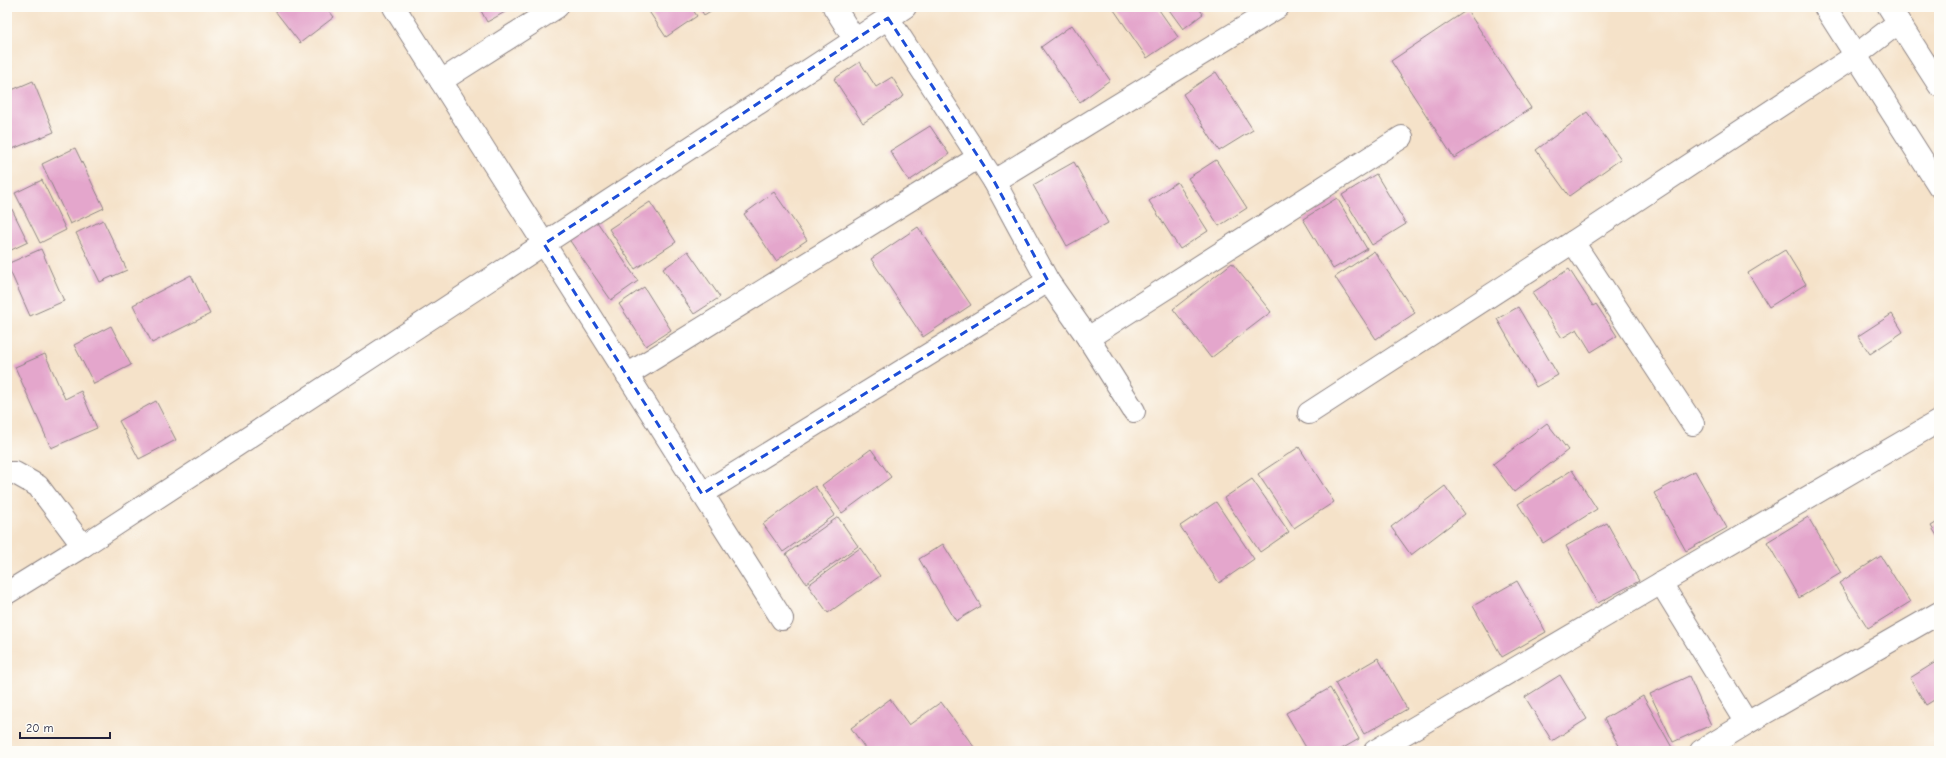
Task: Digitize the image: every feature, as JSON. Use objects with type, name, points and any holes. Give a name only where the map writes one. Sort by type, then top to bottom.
[{"type":"main road","points":[[394,7],[782,619]]},
{"type":"main road","points":[[441,81],[557,7]]},
{"type":"main road","points":[[834,7],[855,40]]},
{"type":"main road","points":[[994,181],[1278,7]]},
{"type":"main road","points":[[1825,7],[1939,186]]},
{"type":"main road","points":[[7,593],[83,546],[897,12],[994,181],[1048,281],[1088,338],[1134,411]]},
{"type":"main road","points":[[1309,413],[1573,242],[1855,56],[1894,14],[1939,85]]},
{"type":"main road","points":[[1088,338],[1402,137]]},
{"type":"main road","points":[[627,375],[979,157]]},
{"type":"main road","points":[[1573,242],[1693,424]]},
{"type":"main road","points":[[702,494],[1048,281]]},
{"type":"main road","points":[[1375,751],[1939,421]]},
{"type":"main road","points":[[7,473],[15,473],[38,486],[83,546]]},
{"type":"main road","points":[[1661,583],[1747,723]]},
{"type":"main road","points":[[1701,751],[1939,613]]},
{"type":"highlighted area","points":[[888,18],[994,181],[1048,281],[702,494],[544,244]]},
{"type":"building","points":[[272,7],[326,7],[334,17],[300,43]]},
{"type":"building","points":[[479,7],[514,7],[487,22]]},
{"type":"building","points":[[646,7],[691,7],[697,16],[666,37]]},
{"type":"building","points":[[699,7],[717,7],[704,15]]},
{"type":"building","points":[[1112,7],[1157,7],[1178,37],[1147,58]]},
{"type":"building","points":[[1167,7],[1198,7],[1203,14],[1183,29]]},
{"type":"building","points":[[1467,10],[1531,108],[1454,158],[1391,61]]},
{"type":"building","points":[[1072,25],[1110,80],[1080,102],[1041,47]]},
{"type":"building","points":[[860,62],[876,87],[892,77],[904,96],[863,123],[834,79]]},
{"type":"building","points":[[1216,72],[1253,130],[1219,151],[1183,94]]},
{"type":"building","points":[[33,81],[54,132],[10,150],[7,142],[7,92]]},
{"type":"building","points":[[1587,112],[1621,159],[1569,196],[1536,150]]},
{"type":"building","points":[[930,126],[949,154],[909,181],[890,151]]},
{"type":"building","points":[[75,148],[104,208],[70,224],[42,164]]},
{"type":"building","points":[[1216,160],[1247,208],[1219,226],[1188,178]]},
{"type":"building","points":[[1074,162],[1108,223],[1067,246],[1033,185]]},
{"type":"building","points":[[1376,174],[1406,224],[1372,245],[1342,195]]},
{"type":"building","points":[[42,180],[66,230],[40,243],[15,193]]},
{"type":"building","points":[[1177,182],[1208,231],[1180,249],[1149,201]]},
{"type":"building","points":[[774,192],[807,240],[776,261],[744,214]]},
{"type":"building","points":[[1337,198],[1367,249],[1333,269],[1303,219]]},
{"type":"building","points":[[7,199],[28,242],[7,252]]},
{"type":"building","points":[[650,202],[676,242],[635,269],[609,229]]},
{"type":"building","points":[[595,219],[638,281],[611,300],[568,238]]},
{"type":"building","points":[[103,220],[127,270],[100,282],[76,233]]},
{"type":"building","points":[[918,227],[971,305],[923,337],[871,259]]},
{"type":"building","points":[[41,249],[64,301],[30,316],[7,264]]},
{"type":"building","points":[[1785,250],[1806,284],[1769,307],[1748,273]]},
{"type":"building","points":[[688,251],[720,297],[694,314],[663,269]]},
{"type":"building","points":[[1374,251],[1415,313],[1376,339],[1335,277]]},
{"type":"building","points":[[1232,263],[1271,312],[1211,358],[1173,309]]},
{"type":"building","points":[[1569,269],[1593,306],[1596,304],[1617,336],[1591,352],[1577,329],[1562,338],[1532,293]]},
{"type":"building","points":[[191,275],[210,314],[152,343],[133,305]]},
{"type":"building","points":[[644,287],[671,330],[646,346],[619,304]]},
{"type":"building","points":[[1518,307],[1558,375],[1536,387],[1497,319]]},
{"type":"building","points":[[1892,314],[1903,332],[1870,354],[1858,336]]},
{"type":"building","points":[[111,326],[131,365],[94,384],[74,345]]},
{"type":"building","points":[[45,354],[65,399],[81,391],[97,428],[51,448],[15,367]]},
{"type":"building","points":[[156,401],[176,440],[139,459],[119,421]]},
{"type":"building","points":[[1547,423],[1568,450],[1514,492],[1493,464]]},
{"type":"building","points":[[1299,447],[1334,502],[1294,528],[1258,474]]},
{"type":"building","points":[[871,449],[891,477],[842,513],[822,485]]},
{"type":"building","points":[[1572,470],[1597,509],[1543,543],[1518,504]]},
{"type":"building","points":[[1695,471],[1727,528],[1686,551],[1654,493]]},
{"type":"building","points":[[1252,479],[1289,532],[1260,552],[1224,498]]},
{"type":"building","points":[[815,486],[835,515],[783,552],[763,524]]},
{"type":"building","points":[[1445,486],[1465,514],[1411,555],[1391,527]]},
{"type":"building","points":[[1216,502],[1254,559],[1219,583],[1180,526]]},
{"type":"building","points":[[838,517],[858,546],[806,583],[786,554]]},
{"type":"building","points":[[1808,517],[1841,573],[1799,598],[1767,542]]},
{"type":"building","points":[[1939,521],[1939,539],[1931,526]]},
{"type":"building","points":[[1607,523],[1639,581],[1598,603],[1566,546]]},
{"type":"building","points":[[943,544],[981,606],[956,621],[919,559]]},
{"type":"building","points":[[860,548],[880,576],[828,613],[808,585]]},
{"type":"building","points":[[1881,556],[1910,602],[1868,628],[1839,583]]},
{"type":"building","points":[[1517,581],[1546,632],[1502,657],[1473,606]]},
{"type":"building","points":[[1378,658],[1407,709],[1364,734],[1335,683]]},
{"type":"building","points":[[1939,660],[1939,697],[1926,705],[1910,678]]},
{"type":"building","points":[[1560,675],[1587,719],[1552,741],[1525,697]]},
{"type":"building","points":[[1689,676],[1711,725],[1673,742],[1650,694]]},
{"type":"building","points":[[1330,688],[1359,739],[1338,751],[1308,751],[1286,713]]},
{"type":"building","points":[[1643,696],[1674,751],[1622,751],[1604,719]]},
{"type":"building","points":[[890,699],[909,725],[941,702],[977,751],[867,751],[851,728]]}]
